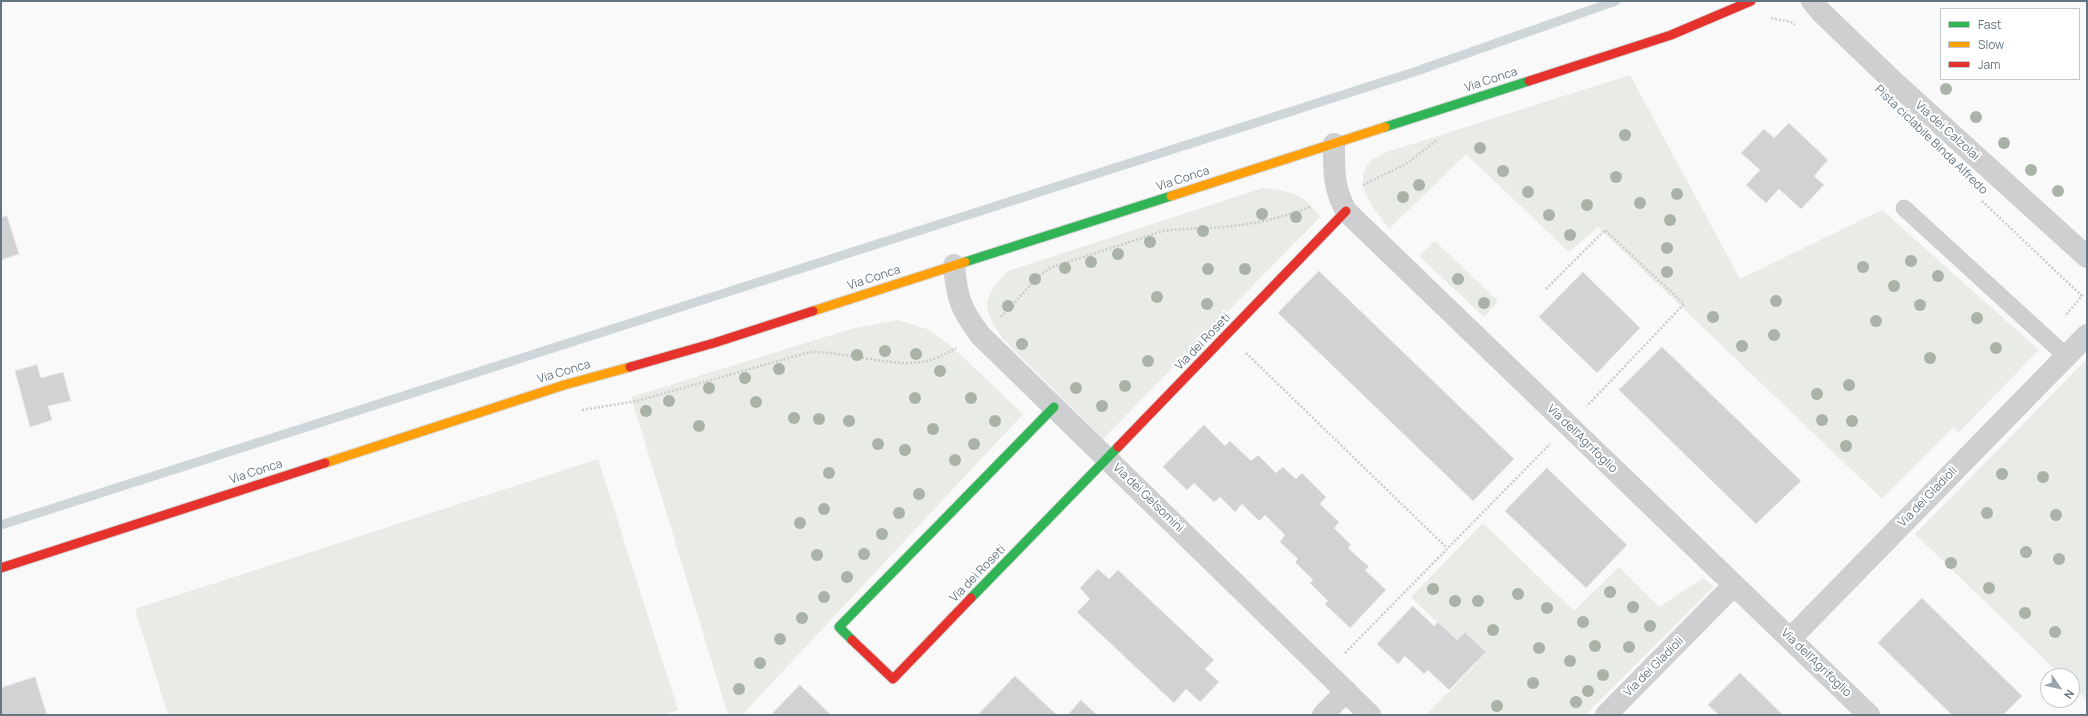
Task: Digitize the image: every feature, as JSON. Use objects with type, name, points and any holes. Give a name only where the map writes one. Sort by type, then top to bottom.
[{"type":"street","name":"Via Conca","points":[[1,568],[564,384],[714,343],[1671,35],[1751,1]]},
{"type":"street","name":"Via dei Calzolai","points":[[1812,1],[1894,82],[2087,257]]},
{"type":"street","points":[[1334,144],[1334,180],[1342,204]]},
{"type":"street","name":"Via dei Roseti","points":[[1054,407],[839,627],[893,679],[1227,334],[1342,204]]},
{"type":"street","name":"Via dell'Agrifoglio","points":[[1342,204],[1569,426],[1869,715]]},
{"type":"street","name":"Via dei Gelsomini","points":[[954,265],[956,288],[960,305],[980,335],[1370,715]]},
{"type":"street","name":"Via dei Gladioli","points":[[1790,639],[2084,338]]},
{"type":"street","name":"Via dei Gladioli","points":[[1606,715],[1734,585]]},
{"type":"street","points":[[1323,715],[1346,691]]},
{"type":"lane","points":[[1904,208],[2066,356]]},
{"type":"path","points":[[1769,17],[1791,22],[1797,26]]},
{"type":"path","points":[[576,412],[637,401],[810,352],[830,351],[897,362],[930,360],[980,335],[997,321],[1040,275],[1050,268],[1163,231],[1224,227],[1278,218],[1342,204],[1402,167],[1439,140]]},
{"type":"path","name":"Pista ciclabile Binda Alfredo","points":[[1979,199],[2082,296],[2063,318],[2084,338]]},
{"type":"path","points":[[1326,672],[1569,426],[1684,304],[1605,230],[1546,289]]},
{"type":"path","points":[[1227,334],[1447,548]]},
{"type":"shaded area","points":[[1630,75],[1740,279],[1882,210],[2039,350],[1958,433],[1954,427],[1882,499],[1598,227],[1569,252],[1466,154],[1389,229],[1367,197],[1363,179],[1365,170],[1371,161],[1387,152]]},
{"type":"shaded area","points":[[1263,188],[1289,192],[1302,198],[1320,217],[1103,439],[1003,339],[991,319],[987,304],[989,296],[1008,271]]},
{"type":"shaded area","points":[[1435,241],[1498,301],[1484,317],[1419,256]]},
{"type":"shaded area","points":[[898,320],[927,329],[949,344],[1023,414],[742,715],[728,715],[631,397],[851,329]]},
{"type":"shaded area","points":[[2086,360],[2087,700],[2080,693],[2080,668],[2054,668],[1915,534]]},
{"type":"shaded area","points":[[598,459],[678,710],[663,715],[168,715],[135,609]]},
{"type":"shaded area","points":[[1483,523],[1574,611],[1619,567],[1659,607],[1703,578],[1714,586],[1585,715],[1426,715],[1478,662],[1411,597]]},
{"type":"building","points":[[1789,123],[1828,160],[1814,176],[1824,185],[1801,209],[1779,189],[1766,203],[1746,185],[1760,170],[1741,153],[1764,129],[1774,138]]},
{"type":"building","points":[[7,216],[19,254],[1,260],[1,218]]},
{"type":"building","points":[[1319,271],[1514,459],[1473,501],[1278,313]]},
{"type":"building","points":[[1583,272],[1640,328],[1597,373],[1539,317]]},
{"type":"building","points":[[1662,347],[1801,481],[1756,524],[1619,390]]},
{"type":"building","points":[[37,365],[41,378],[63,372],[71,401],[48,406],[52,420],[30,427],[15,371]]},
{"type":"building","points":[[1204,425],[1225,446],[1230,441],[1251,461],[1258,455],[1276,473],[1283,467],[1296,479],[1302,473],[1326,497],[1320,504],[1339,522],[1334,528],[1351,545],[1348,548],[1369,567],[1365,570],[1386,590],[1350,628],[1325,604],[1328,601],[1310,583],[1313,580],[1295,562],[1298,559],[1280,542],[1285,535],[1265,515],[1259,521],[1242,504],[1235,512],[1220,497],[1214,502],[1194,483],[1187,490],[1163,467]]},
{"type":"building","points":[[1547,468],[1627,545],[1586,588],[1505,511]]},
{"type":"building","points":[[1098,569],[1109,579],[1118,570],[1214,660],[1205,669],[1219,682],[1200,702],[1186,689],[1174,703],[1077,612],[1090,599],[1080,588]]},
{"type":"building","points":[[1922,598],[2022,696],[2003,715],[1952,715],[1878,643]]},
{"type":"building","points":[[1413,606],[1434,626],[1438,622],[1457,640],[1465,632],[1486,652],[1449,690],[1428,670],[1424,674],[1405,656],[1398,664],[1377,644]]},
{"type":"building","points":[[1740,673],[1783,715],[1719,715],[1708,705]]},
{"type":"building","points":[[1015,676],[1057,715],[978,715]]},
{"type":"building","points":[[35,677],[47,715],[1,715],[1,688]]},
{"type":"building","points":[[800,685],[831,715],[771,715]]},
{"type":"building","points":[[1081,700],[1097,715],[1068,715]]},
{"type":"waterway","points":[[1,525],[1414,72],[1616,1]]},
{"type":"traffic: fast","points":[[1385,127],[1529,81]]},
{"type":"traffic: fast","points":[[965,262],[1171,196]]},
{"type":"traffic: fast","points":[[852,640],[839,627],[1054,407]]},
{"type":"traffic: fast","points":[[971,598],[1118,447]]},
{"type":"traffic: slow","points":[[1171,196],[1385,127]]},
{"type":"traffic: slow","points":[[813,311],[965,262]]},
{"type":"traffic: slow","points":[[325,463],[564,385],[630,367]]},
{"type":"traffic: jam","points":[[1529,81],[1671,35],[1751,1]]},
{"type":"traffic: jam","points":[[1118,447],[1346,211]]},
{"type":"traffic: jam","points":[[630,367],[714,343],[813,311]]},
{"type":"traffic: jam","points":[[1,568],[325,463]]},
{"type":"traffic: jam","points":[[852,640],[893,679],[971,598]]}]
